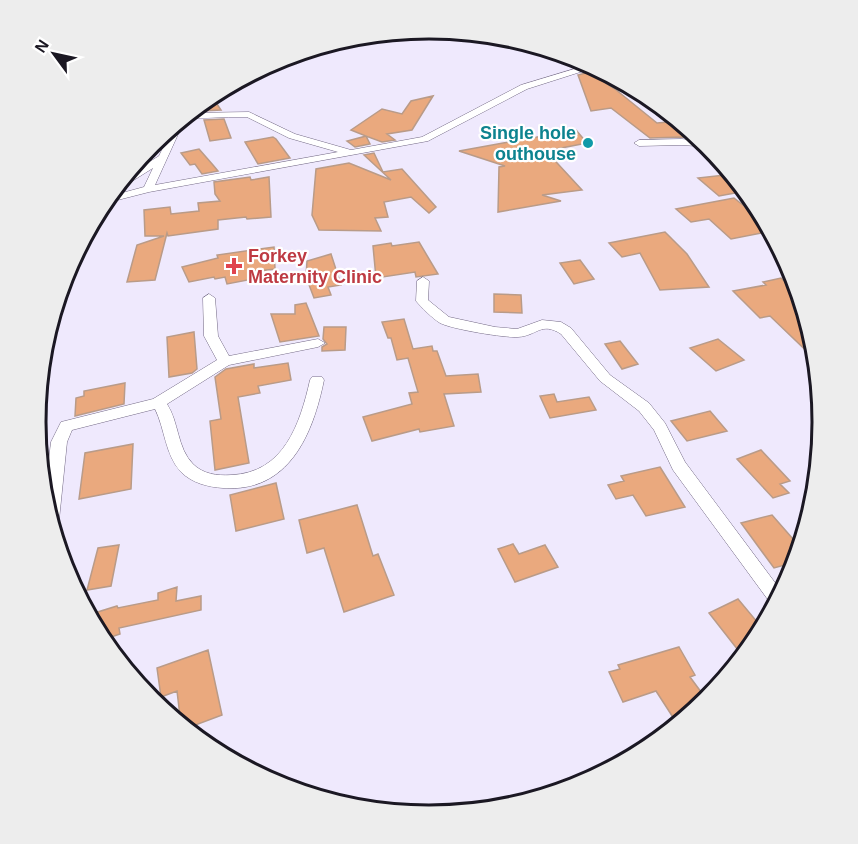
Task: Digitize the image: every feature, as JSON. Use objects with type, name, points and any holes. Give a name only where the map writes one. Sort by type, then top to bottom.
[{"type":"street","points":[[120,197],[148,189],[425,139],[524,87],[580,70]]},
{"type":"street","points":[[200,115],[249,115],[292,136],[353,153]]},
{"type":"street","points":[[148,189],[173,137]]},
{"type":"street","points":[[639,143],[692,143]]},
{"type":"street","points":[[137,174],[163,158]]},
{"type":"street","points":[[423,281],[422,301],[445,320],[518,333],[542,324],[556,325],[566,331],[605,378],[644,407],[660,427],[679,466],[772,594]]},
{"type":"street","points":[[209,298],[211,336],[225,361]]},
{"type":"street","points":[[53,495],[58,442],[66,426],[158,403],[225,361],[318,343]]},
{"type":"street","points":[[158,403],[163,410],[183,464],[201,480],[235,483],[267,475],[296,445],[312,409],[317,380]]},
{"type":"building","points":[[586,73],[599,78],[657,123],[667,122],[686,137],[650,138],[611,108],[591,111],[578,75]]},
{"type":"building","points":[[433,96],[412,130],[387,134],[395,140],[382,142],[351,130],[382,109],[402,114],[411,101]]},
{"type":"building","points":[[217,104],[221,110],[206,111]]},
{"type":"building","points":[[224,119],[231,138],[210,141],[204,120]]},
{"type":"building","points":[[576,130],[587,143],[546,151],[582,190],[542,195],[561,201],[498,212],[499,167],[505,166],[459,151]]},
{"type":"building","points":[[366,136],[370,144],[355,147],[347,141]]},
{"type":"building","points":[[273,137],[290,158],[258,164],[245,142]]},
{"type":"building","points":[[199,149],[218,171],[202,174],[195,164],[190,165],[181,153]]},
{"type":"building","points":[[374,153],[383,172],[402,169],[436,207],[429,213],[411,197],[384,202],[388,217],[375,218],[381,231],[319,230],[312,215],[316,169],[349,163],[391,180],[364,155]]},
{"type":"building","points":[[722,175],[736,193],[719,196],[698,178]]},
{"type":"building","points":[[250,177],[251,180],[269,177],[271,217],[218,220],[218,229],[168,236],[167,233],[155,280],[127,282],[137,245],[164,236],[145,236],[144,210],[170,207],[171,214],[199,211],[198,203],[220,201],[215,194],[214,182]]},
{"type":"building","points":[[734,198],[746,207],[762,233],[731,239],[709,219],[691,222],[676,209]]},
{"type":"building","points":[[665,232],[687,254],[709,287],[660,290],[640,253],[622,257],[609,243]]},
{"type":"building","points":[[419,242],[438,274],[416,277],[415,272],[376,278],[373,246]]},
{"type":"building","points":[[274,247],[275,269],[251,272],[253,279],[227,284],[225,277],[215,279],[214,277],[189,282],[182,267],[218,258],[217,255]]},
{"type":"building","points":[[331,254],[341,285],[328,287],[331,295],[314,298],[306,277],[307,261]]},
{"type":"building","points":[[580,260],[594,279],[574,284],[560,263]]},
{"type":"building","points":[[781,278],[786,283],[805,350],[770,316],[760,318],[733,291],[766,285],[763,282]]},
{"type":"building","points":[[494,294],[521,295],[522,313],[494,312]]},
{"type":"building","points":[[306,303],[319,336],[280,342],[271,314],[295,314],[295,305]]},
{"type":"building","points":[[404,319],[413,349],[432,346],[433,351],[437,351],[446,376],[478,374],[481,392],[444,394],[454,426],[420,432],[419,429],[372,441],[363,417],[412,404],[409,393],[418,392],[408,358],[397,360],[391,338],[388,338],[382,322]]},
{"type":"building","points":[[324,327],[346,327],[345,350],[322,351],[322,347],[327,344],[323,339]]},
{"type":"building","points":[[194,332],[197,369],[192,373],[169,377],[167,337]]},
{"type":"building","points":[[718,339],[744,360],[716,371],[690,348]]},
{"type":"building","points":[[620,341],[638,364],[622,369],[605,344]]},
{"type":"building","points":[[288,363],[291,380],[258,386],[260,393],[238,397],[249,463],[215,470],[210,421],[221,419],[215,377],[226,369],[254,364],[254,368]]},
{"type":"building","points":[[125,383],[124,404],[75,416],[76,398],[84,396],[84,391]]},
{"type":"building","points":[[554,394],[557,402],[589,397],[596,410],[550,418],[540,396]]},
{"type":"building","points":[[710,411],[727,431],[687,441],[671,421]]},
{"type":"building","points":[[133,444],[131,489],[79,499],[85,453]]},
{"type":"building","points":[[761,450],[790,481],[780,484],[789,493],[773,498],[737,459]]},
{"type":"building","points":[[660,467],[685,507],[646,516],[633,495],[616,499],[608,485],[624,481],[621,476]]},
{"type":"building","points":[[276,483],[284,519],[236,531],[230,495]]},
{"type":"building","points":[[357,505],[373,556],[378,554],[394,595],[344,612],[324,548],[307,553],[299,520]]},
{"type":"building","points":[[772,515],[794,540],[784,565],[774,568],[741,523]]},
{"type":"building","points":[[513,544],[519,554],[545,545],[558,567],[515,582],[498,549]]},
{"type":"building","points":[[119,545],[111,586],[87,590],[98,548]]},
{"type":"building","points":[[177,587],[176,601],[201,596],[201,610],[119,628],[120,634],[112,637],[97,612],[117,606],[118,608],[158,600],[158,593]]},
{"type":"building","points":[[738,599],[756,621],[737,649],[709,613]]},
{"type":"building","points":[[679,647],[695,675],[690,677],[701,692],[673,717],[656,691],[623,702],[609,672],[620,669],[618,665]]},
{"type":"building","points":[[208,650],[222,715],[195,725],[180,713],[177,691],[161,696],[157,668]]},
{"type":"place","name":"Single hole outhouse","points":[[588,143]]},
{"type":"place","name":"Forkey Maternity Clinic","points":[[234,266]]}]
